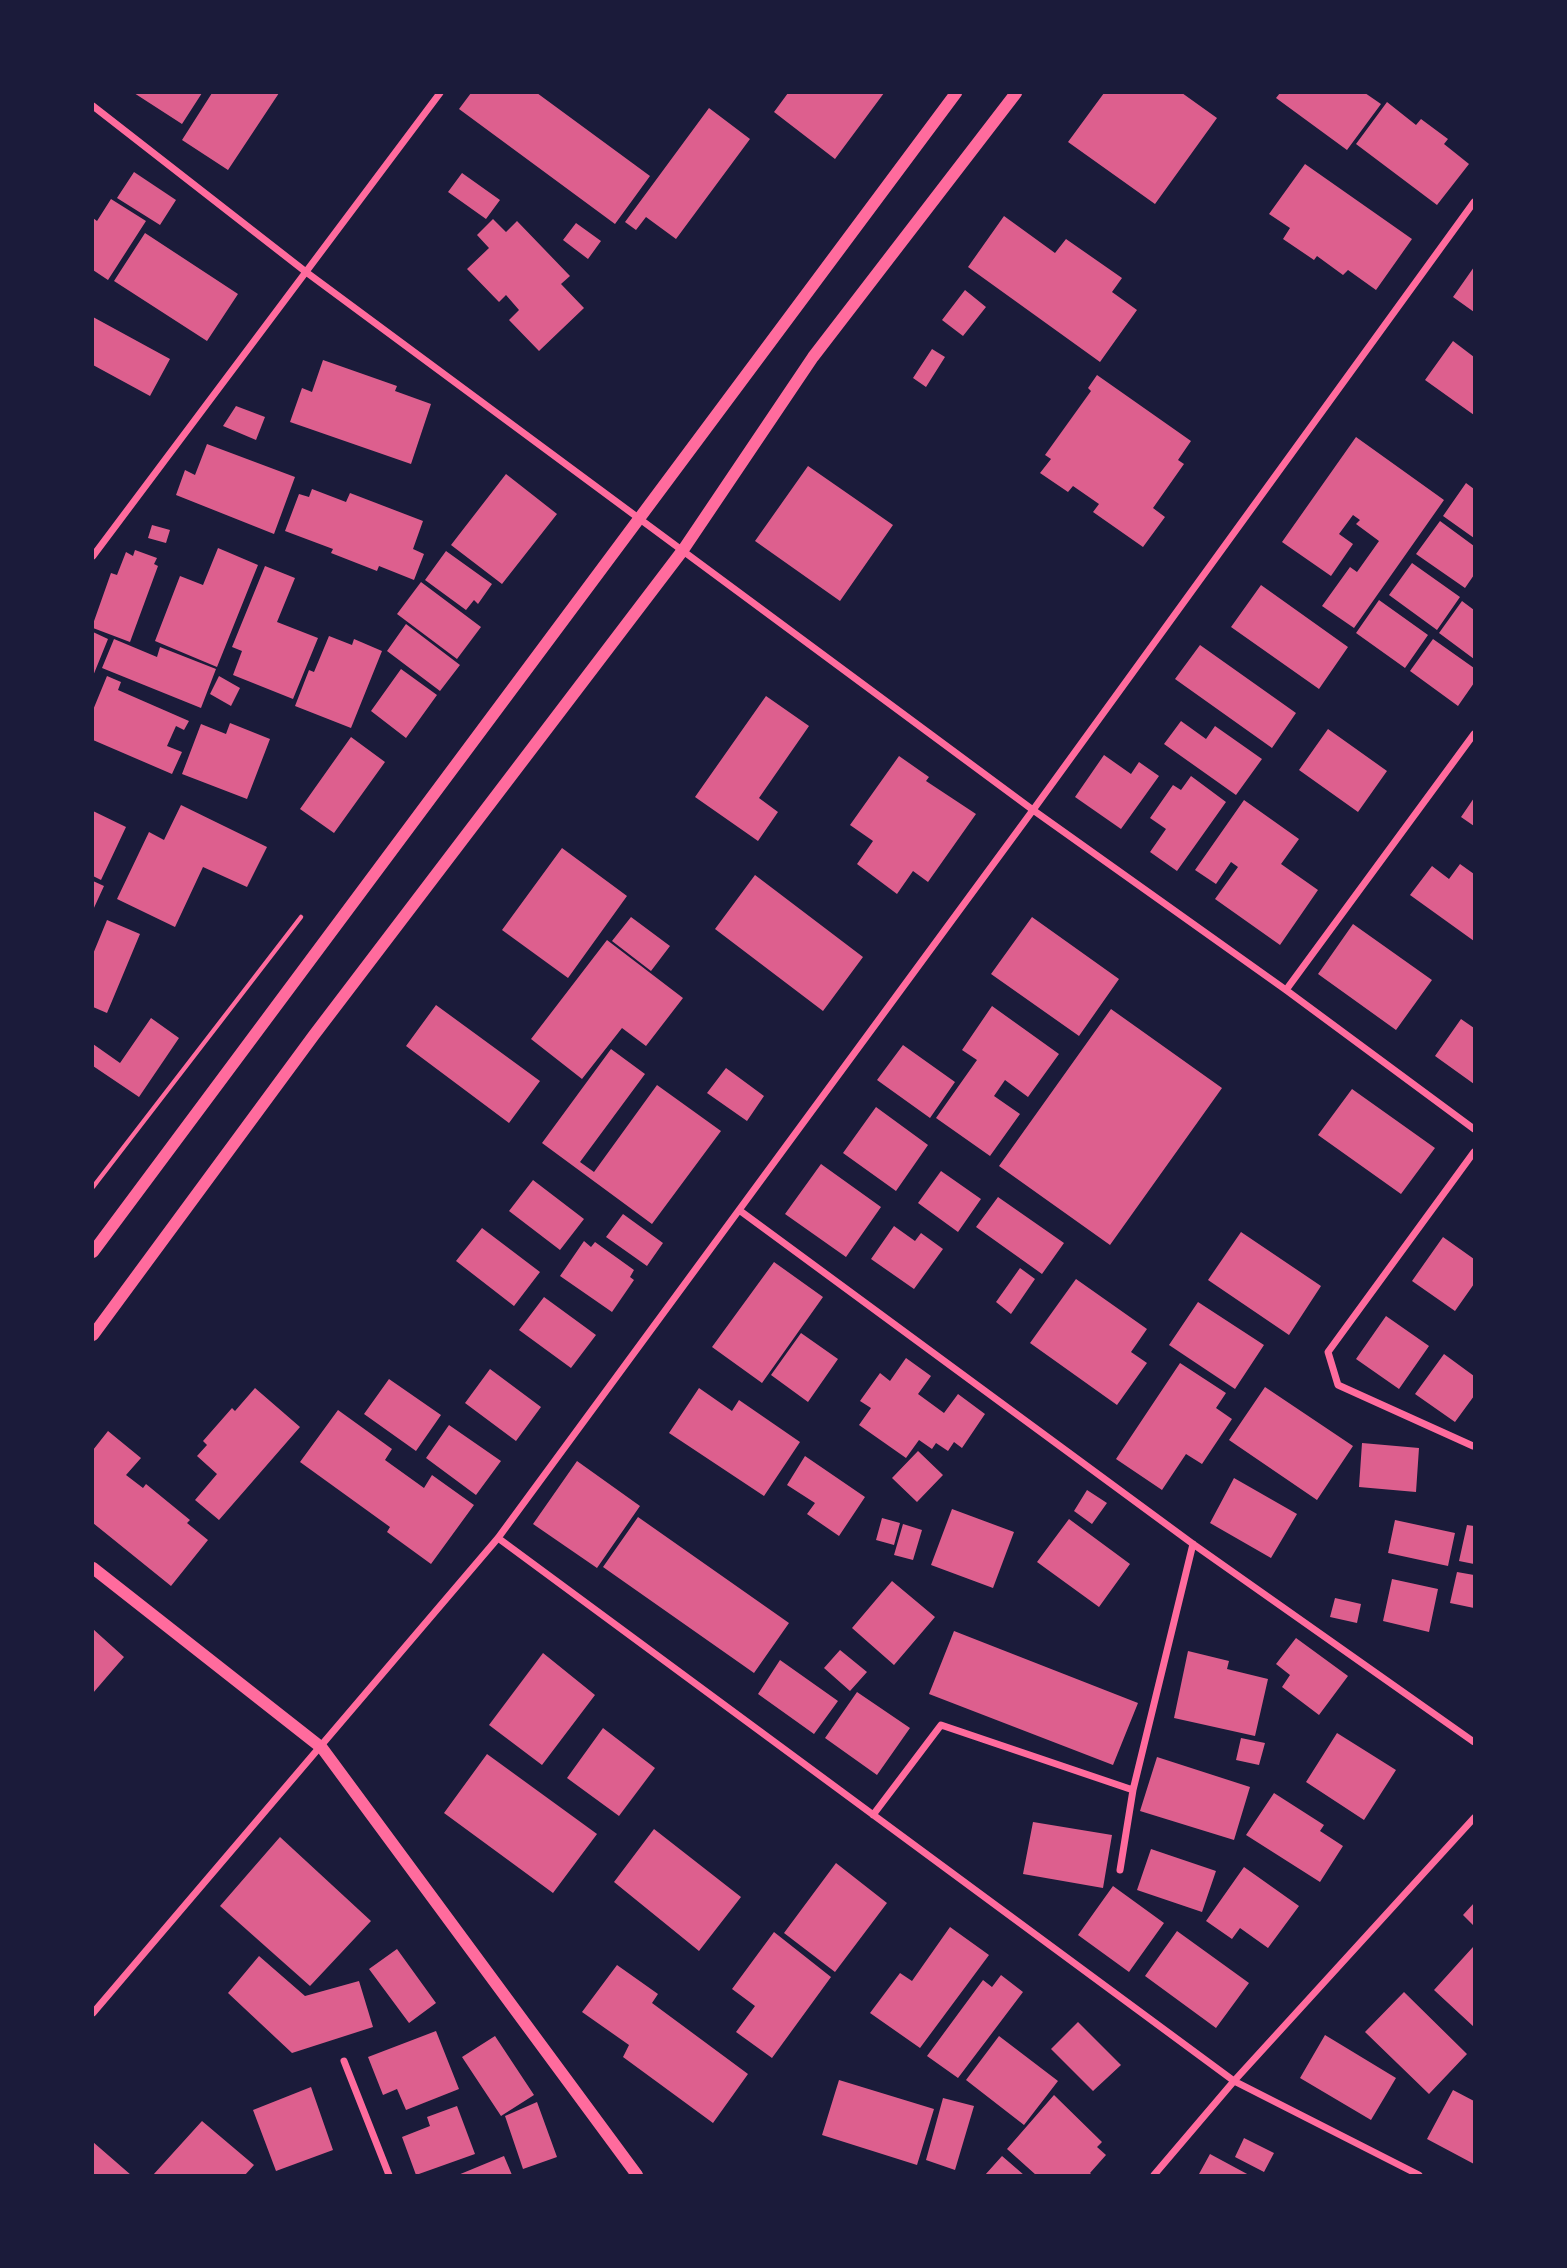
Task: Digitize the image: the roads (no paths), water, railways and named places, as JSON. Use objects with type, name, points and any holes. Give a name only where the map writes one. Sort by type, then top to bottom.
[{"type":"street","points":[[93,556],[440,93]]},
{"type":"street","points":[[93,1252],[956,93]]},
{"type":"street","points":[[93,1335],[314,1035],[683,550],[813,357],[1016,93]]},
{"type":"street","points":[[93,106],[306,272],[1033,810],[1286,990],[1474,1129]]},
{"type":"street","points":[[93,2013],[322,1748],[498,1538],[1033,810],[1474,202]]},
{"type":"street","points":[[1286,990],[1474,734]]},
{"type":"street","points":[[1473,1446],[1338,1385],[1328,1352],[1474,1152]]},
{"type":"street","points":[[739,1210],[1193,1544],[1474,1742]]},
{"type":"street","points":[[498,1538],[1234,2081],[1419,2175]]},
{"type":"street","points":[[1120,1870],[1133,1790],[1193,1544]]},
{"type":"street","points":[[93,1568],[322,1748],[638,2175]]},
{"type":"street","points":[[873,1815],[941,1725],[1133,1790]]},
{"type":"street","points":[[1154,2175],[1234,2081],[1474,1818]]},
{"type":"street","points":[[344,2061],[389,2175]]}]
